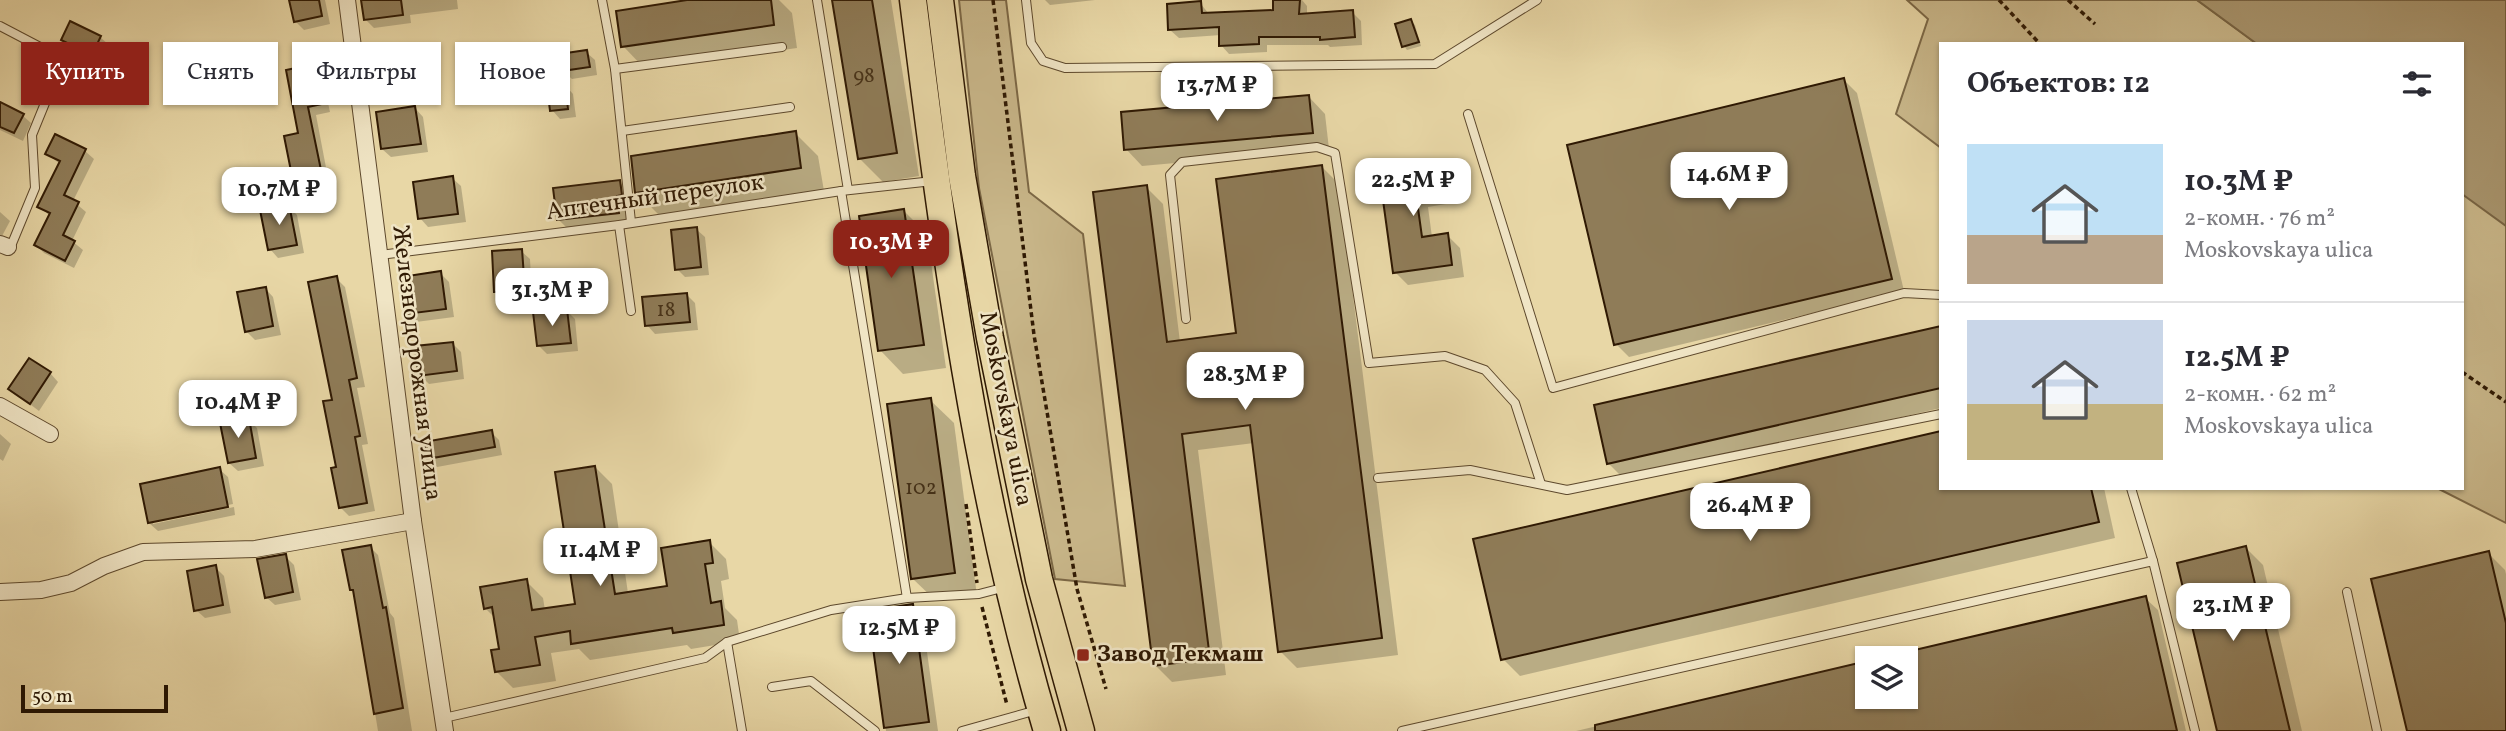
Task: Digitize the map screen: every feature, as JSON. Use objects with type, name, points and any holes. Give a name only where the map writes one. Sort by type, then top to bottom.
[{"type":"main road","name":"Moskovskaya ulica","points":[[913,0],[959,342],[1008,587],[1043,720]]},
{"type":"main road","name":"Moskovskaya ulica","points":[[940,0],[962,176],[992,352],[1039,579],[1081,731]]},
{"type":"street","name":"Железнодорожная улица","points":[[347,0],[413,521],[444,724]]},
{"type":"street","points":[[0,406],[50,433]]},
{"type":"street","points":[[0,592],[41,590],[71,583],[104,566],[143,552],[255,549],[413,521]]},
{"type":"lane","points":[[602,0],[615,69],[631,222]]},
{"type":"lane","points":[[817,0],[907,598]]},
{"type":"lane","points":[[1026,0],[1031,43],[1043,61],[1065,68],[1435,64],[1537,0]]},
{"type":"lane","points":[[0,26],[63,59],[32,135],[35,188],[11,246],[4,246]]},
{"type":"lane","points":[[615,69],[782,47]]},
{"type":"lane","points":[[622,131],[790,107]]},
{"type":"lane","points":[[1468,114],[1553,388],[1904,293],[1939,295]]},
{"type":"lane","points":[[1186,319],[1170,175],[1182,162],[1317,147],[1335,153],[1369,363],[1445,356],[1485,370],[1514,403],[1541,484]]},
{"type":"lane","name":"Аптечный переулок","points":[[380,255],[619,225],[936,180]]},
{"type":"lane","points":[[619,225],[631,311]]},
{"type":"lane","points":[[1378,478],[1470,470],[1567,489],[1939,414]]},
{"type":"lane","points":[[2132,490],[2153,561],[2195,731]]},
{"type":"lane","points":[[1402,731],[2153,561]]},
{"type":"lane","points":[[444,724],[705,658],[727,642],[831,610],[907,598],[979,594],[1008,587]]},
{"type":"lane","points":[[2347,592],[2377,731]]},
{"type":"lane","points":[[727,642],[741,731]]},
{"type":"lane","points":[[772,687],[811,681],[875,731]]},
{"type":"lane","points":[[962,731],[1043,720]]},
{"type":"path","points":[[993,0],[1034,335],[1077,589],[1106,689]]},
{"type":"path","points":[[1999,0],[2038,42]]},
{"type":"path","points":[[2068,0],[2095,24]]},
{"type":"path","points":[[2464,373],[2506,402]]},
{"type":"shaded area","points":[[959,0],[1006,0],[1029,192],[1083,234],[1125,586],[1055,579],[979,188]]},
{"type":"shaded area","points":[[1907,0],[2197,0],[2254,42],[1939,42],[1939,146],[1896,114],[1928,19]]},
{"type":"shaded area","points":[[2197,0],[2506,0],[2506,226],[2464,195],[2464,42],[2254,42]]},
{"type":"shaded area","points":[[2464,193],[2506,224],[2506,523],[2441,490],[2464,490]]},
{"type":"building","points":[[289,0],[319,0],[322,16],[294,22]]},
{"type":"building","points":[[361,0],[401,0],[403,15],[364,20]]},
{"type":"building","points":[[687,0],[771,0],[774,25],[621,47],[616,11]]},
{"type":"building","points":[[832,0],[872,0],[897,153],[858,159]]},
{"type":"building","points":[[1273,0],[1300,0],[1299,14],[1353,10],[1355,37],[1320,40],[1320,37],[1259,37],[1259,44],[1219,46],[1219,27],[1168,30],[1167,4],[1201,1],[1202,13],[1273,10]]},
{"type":"building","points":[[1411,19],[1419,42],[1402,47],[1395,24]]},
{"type":"building","points":[[70,21],[101,36],[98,42],[61,40]]},
{"type":"building","points":[[587,50],[590,67],[570,70],[570,52]]},
{"type":"building","points":[[292,69],[292,102],[286,70]]},
{"type":"building","points":[[1844,78],[1892,279],[1614,345],[1567,145]]},
{"type":"building","points":[[1309,95],[1313,133],[1124,150],[1121,112]]},
{"type":"building","points":[[0,102],[24,114],[14,133],[0,127]]},
{"type":"building","points":[[293,105],[317,105],[308,107],[321,170],[292,176],[284,136],[298,133]]},
{"type":"building","points":[[549,105],[568,105],[568,109],[550,111]]},
{"type":"building","points":[[415,106],[421,144],[381,149],[376,112]]},
{"type":"building","points":[[796,131],[801,168],[635,193],[631,156]]},
{"type":"building","points":[[55,134],[86,149],[64,195],[79,202],[63,235],[75,241],[65,261],[34,245],[50,213],[37,207],[60,161],[45,154]]},
{"type":"building","points":[[1442,162],[1446,190],[1416,194],[1422,237],[1448,233],[1452,265],[1393,273],[1379,171]]},
{"type":"building","points":[[1322,165],[1382,638],[1278,652],[1250,425],[1182,434],[1210,659],[1153,666],[1093,192],[1147,185],[1167,342],[1236,333],[1216,179]]},
{"type":"building","points":[[453,176],[458,214],[418,219],[413,182]]},
{"type":"building","points":[[620,180],[622,195],[617,196],[619,213],[557,220],[553,188]]},
{"type":"building","points":[[289,204],[297,245],[268,250],[260,210]]},
{"type":"building","points":[[904,209],[924,345],[878,351],[859,216]]},
{"type":"building","points":[[697,227],[701,267],[675,270],[671,230]]},
{"type":"building","points":[[522,249],[525,291],[494,292],[492,251]]},
{"type":"building","points":[[441,271],[446,309],[406,314],[401,277]]},
{"type":"building","points":[[337,276],[357,378],[349,380],[360,436],[355,437],[367,503],[339,508],[331,468],[336,467],[323,401],[332,400],[308,282]]},
{"type":"building","points":[[266,287],[273,326],[245,332],[237,292]]},
{"type":"building","points":[[687,293],[690,322],[645,326],[642,297]]},
{"type":"building","points":[[567,309],[571,343],[537,346],[533,312]]},
{"type":"building","points":[[1939,326],[1939,388],[1607,464],[1594,405]]},
{"type":"building","points":[[453,342],[457,371],[418,376],[415,346]]},
{"type":"building","points":[[29,358],[51,372],[30,404],[8,389]]},
{"type":"building","points":[[931,398],[955,573],[911,579],[887,404]]},
{"type":"building","points":[[249,418],[256,458],[228,463],[220,423]]},
{"type":"building","points":[[492,430],[495,447],[427,459],[424,442]]},
{"type":"building","points":[[1939,431],[1939,490],[2091,490],[2099,522],[1501,660],[1473,539]]},
{"type":"building","points":[[595,466],[615,594],[667,586],[661,548],[710,540],[713,563],[705,564],[711,603],[721,601],[724,625],[673,633],[672,628],[571,644],[570,631],[535,637],[540,665],[495,672],[491,650],[499,649],[492,607],[484,609],[480,587],[527,579],[532,610],[575,604],[555,472]]},
{"type":"building","points":[[220,467],[228,507],[148,523],[140,484]]},
{"type":"building","points":[[371,545],[383,608],[386,607],[403,708],[374,714],[353,590],[350,590],[342,550]]},
{"type":"building","points":[[2246,546],[2290,731],[2217,731],[2177,563]]},
{"type":"building","points":[[2489,551],[2506,623],[2506,731],[2407,731],[2371,579]]},
{"type":"building","points":[[286,554],[293,592],[265,598],[257,559]]},
{"type":"building","points":[[216,565],[223,605],[194,611],[187,571]]},
{"type":"building","points":[[2146,596],[2177,731],[1595,731],[1595,725],[1855,664],[1855,709],[1918,709],[1918,649]]},
{"type":"building","points":[[913,604],[929,722],[884,728],[868,611]]},
{"type":"place","name":"Завод Текмаш","points":[[1083,655]]}]
